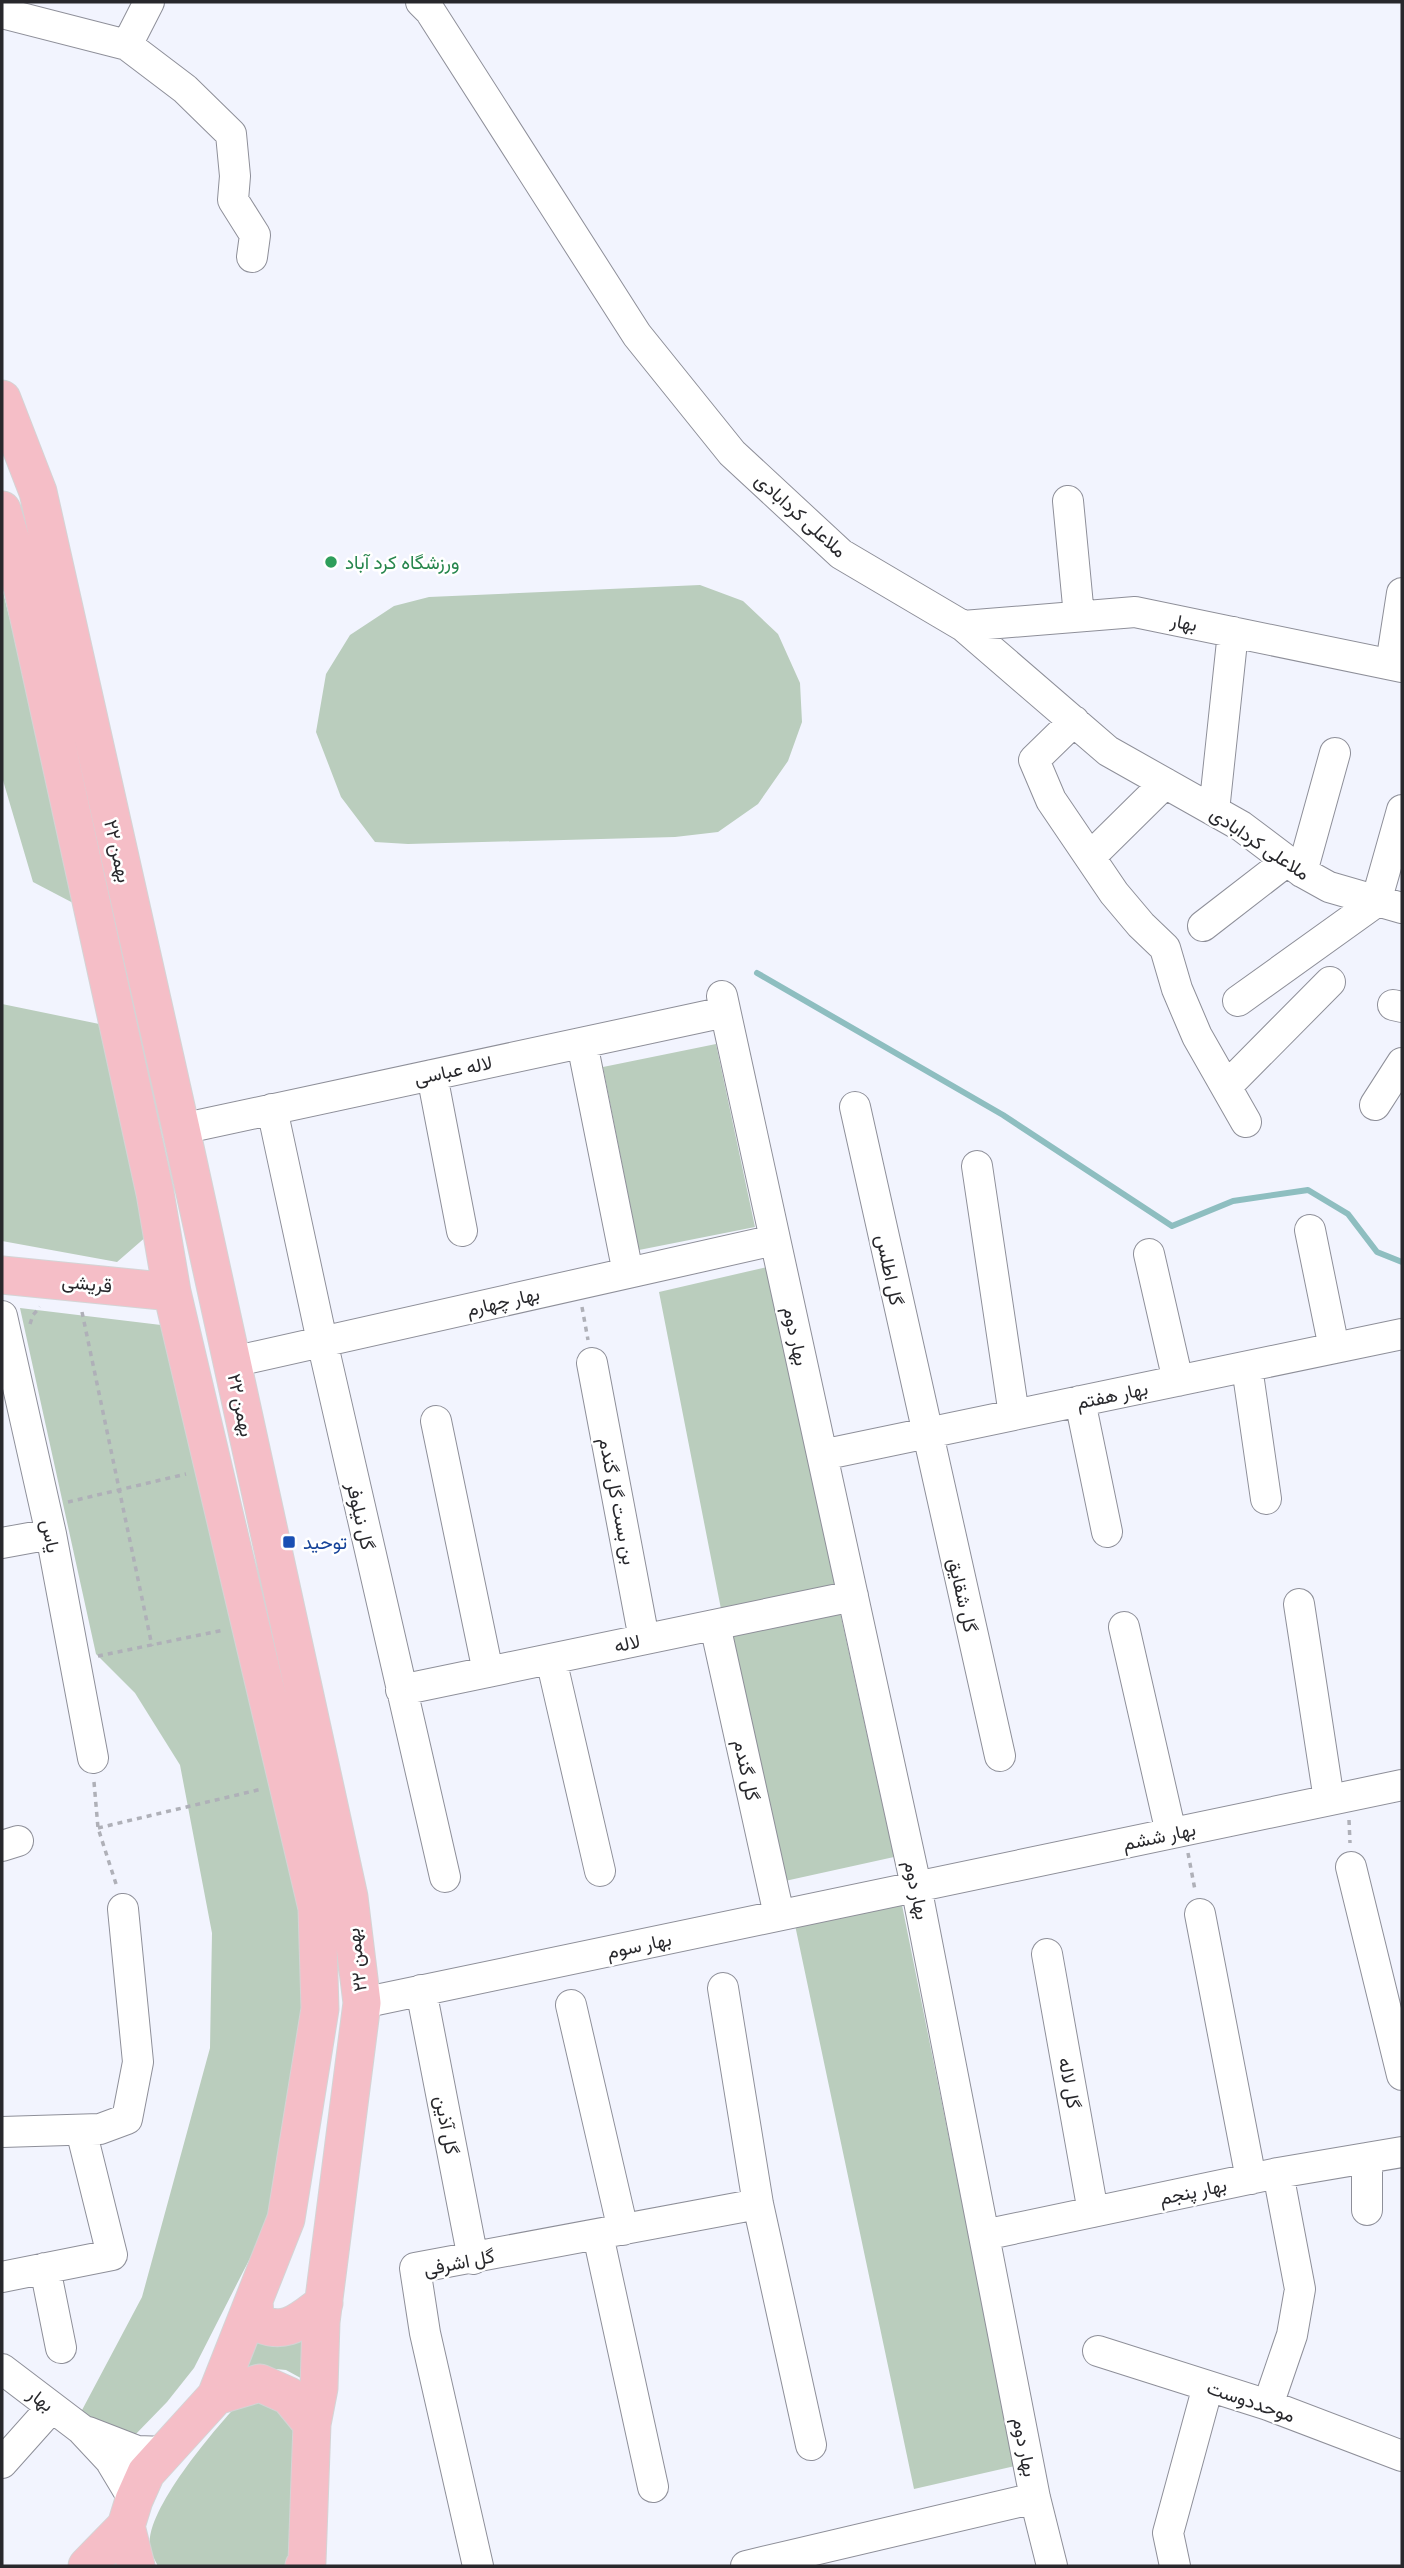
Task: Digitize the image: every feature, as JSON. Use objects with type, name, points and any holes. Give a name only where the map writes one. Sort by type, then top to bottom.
[{"type":"main road","name":"۲۲ بهمن","points":[[2,399],[16,476],[41,506],[349,1897],[362,2003],[324,2302],[319,2388],[312,2424],[306,2565]]},
{"type":"main road","name":"۲۲ بهمن","points":[[2,510],[15,554],[152,1179],[173,1292],[317,1908],[320,2009],[286,2219],[216,2396]]},
{"type":"main road","name":"قریشی","points":[[2,1275],[173,1292]]},
{"type":"main road","points":[[254,2300],[255,2321],[266,2327],[282,2329],[299,2323],[324,2302]]},
{"type":"main road","points":[[87,2566],[130,2512],[146,2473],[216,2396],[260,2383],[289,2396],[312,2424]]},
{"type":"main road","points":[[130,2512],[136,2566]]},
{"type":"street","points":[[127,45],[149,2]]},
{"type":"street","name":"ملاعلی کردابادی","points":[[421,2],[437,22],[636,335],[732,453],[841,554],[963,626],[1108,751],[1241,826],[1294,866],[1329,887],[1389,905]]},
{"type":"street","points":[[2,13],[127,45],[185,89],[230,134],[235,176],[233,200],[255,235],[252,257]]},
{"type":"street","points":[[1068,501],[1079,616]]},
{"type":"street","points":[[1397,666],[1402,593]]},
{"type":"street","name":"بهار","points":[[963,626],[1135,612],[1397,666]]},
{"type":"street","points":[[1214,811],[1233,632]]},
{"type":"street","points":[[1074,722],[1034,760],[1051,800],[1127,909],[1165,948],[1177,989],[1197,1037],[1246,1122]]},
{"type":"street","points":[[1203,926],[1294,866],[1335,753]]},
{"type":"street","points":[[1090,857],[1165,783]]},
{"type":"street","points":[[1238,1001],[1389,905],[1402,810]]},
{"type":"street","points":[[1226,1087],[1330,982]]},
{"type":"street","name":"لاله عباسی","points":[[181,1129],[582,1043],[723,1004]]},
{"type":"street","name":"بهار دوم","points":[[723,1004],[916,1886],[1035,2498],[746,2566]]},
{"type":"street","points":[[582,1043],[628,1273]]},
{"type":"street","points":[[1376,1105],[1402,1063]]},
{"type":"street","points":[[432,1075],[462,1231]]},
{"type":"street","name":"گل اطلس","points":[[855,1107],[926,1434]]},
{"type":"street","name":"گل نیلوفر","points":[[272,1109],[322,1341],[445,1877]]},
{"type":"street","points":[[977,1166],[1014,1415]]},
{"type":"street","points":[[1310,1230],[1334,1349]]},
{"type":"street","name":"بهار چهارم","points":[[232,1362],[775,1240]]},
{"type":"street","points":[[1149,1254],[1178,1381]]},
{"type":"street","name":"یاس","points":[[15,1321],[48,1521],[93,1758]]},
{"type":"street","name":"بهار هفتم","points":[[822,1455],[1402,1334]]},
{"type":"street","name":"بن بست گل گندم","points":[[592,1363],[643,1639]]},
{"type":"street","points":[[1247,1367],[1266,1499]]},
{"type":"street","points":[[1080,1401],[1107,1532]]},
{"type":"street","points":[[436,1422],[488,1672]]},
{"type":"street","name":"گل شقایق","points":[[926,1434],[1000,1756]]},
{"type":"street","points":[[2,1543],[48,1521]]},
{"type":"street","name":"لاله","points":[[401,1690],[853,1596]]},
{"type":"street","points":[[1300,1604],[1338,1798]]},
{"type":"street","name":"گل گندم","points":[[715,1625],[779,1915]]},
{"type":"street","points":[[1124,1627],[1177,1832]]},
{"type":"street","points":[[551,1659],[600,1871]]},
{"type":"street","name":"بهار ششم","points":[[916,1886],[1402,1785]]},
{"type":"street","points":[[1352,1867],[1402,2075]]},
{"type":"street","name":"بهار سوم","points":[[362,2003],[916,1886]]},
{"type":"street","points":[[2,2132],[100,2129],[128,2119],[138,2062],[124,1909]]},
{"type":"street","points":[[1200,1914],[1265,2176],[1300,2289],[1292,2335],[1268,2405]]},
{"type":"street","name":"گل لاله","points":[[1047,1954],[1093,2212]]},
{"type":"street","points":[[723,1988],[758,2204],[811,2445]]},
{"type":"street","name":"گل آذین","points":[[421,1990],[473,2259]]},
{"type":"street","points":[[571,2005],[653,2487]]},
{"type":"street","points":[[2,2277],[112,2255],[81,2130]]},
{"type":"street","name":"بهار پنجم","points":[[984,2235],[1265,2176],[1402,2152]]},
{"type":"street","points":[[1367,2158],[1367,2210]]},
{"type":"street","name":"گل اشرفی","points":[[478,2566],[425,2333],[415,2268],[758,2204]]},
{"type":"street","points":[[45,2269],[61,2348]]},
{"type":"street","name":"موحددوست","points":[[1098,2351],[1268,2405],[1402,2456]]},
{"type":"street","name":"بهار","points":[[2,2369],[81,2430]]},
{"type":"street","points":[[1175,2566],[1168,2533],[1208,2386]]},
{"type":"street","points":[[2,2463],[52,2407]]},
{"type":"street","points":[[81,2430],[136,2451],[166,2452]]},
{"type":"street","points":[[81,2430],[110,2460],[130,2512]]},
{"type":"street","points":[[1035,2498],[1052,2566]]},
{"type":"path","points":[[75,1282],[152,1646]]},
{"type":"path","points":[[578,1284],[592,1363]]},
{"type":"path","points":[[15,1321],[33,1315],[42,1305]]},
{"type":"path","points":[[48,1521],[118,1489],[214,1468]]},
{"type":"path","points":[[75,1661],[250,1624]]},
{"type":"path","points":[[93,1758],[98,1828],[124,1909]]},
{"type":"path","points":[[98,1828],[288,1783]]},
{"type":"path","points":[[1338,1798],[1352,1867]]},
{"type":"path","points":[[1177,1832],[1200,1914]]},
{"type":"green space","points":[[700,585],[743,601],[778,634],[800,683],[802,722],[788,761],[758,804],[718,832],[675,837],[408,844],[375,842],[341,797],[316,732],[326,674],[350,635],[394,606],[429,597]]},
{"type":"green space","points":[[2,588],[52,787],[75,904],[33,882],[2,777]]},
{"type":"green space","points":[[2,1004],[109,1026],[155,1229],[117,1262],[2,1241]]},
{"type":"green space","points":[[716,1044],[755,1227],[639,1250],[603,1067]]},
{"type":"green space","points":[[767,1267],[835,1586],[721,1609],[659,1292]]},
{"type":"green space","points":[[20,1308],[161,1325],[299,1899],[306,2011],[271,2217],[194,2368],[167,2402],[132,2438],[81,2412],[142,2297],[210,2048],[212,1933],[180,1765],[135,1693],[96,1654]]},
{"type":"green space","points":[[840,1612],[894,1857],[785,1881],[731,1637]]},
{"type":"green space","points":[[902,1905],[1015,2466],[914,2489],[795,1925]]},
{"type":"green space","points":[[251,2325],[306,2334],[308,2382],[286,2370],[245,2366]]},
{"type":"green space","points":[[262,2397],[296,2423],[292,2555],[286,2566],[158,2566],[150,2548],[151,2530],[170,2491],[216,2429],[242,2400]]},
{"type":"waterway","points":[[757,973],[1003,1115],[1172,1226],[1233,1201],[1308,1190],[1348,1214],[1377,1252],[1402,1262]]},
{"type":"place","name":"ورزشگاه کرد آباد","points":[[331,562]]},
{"type":"place","name":"توحید","points":[[289,1542]]}]
